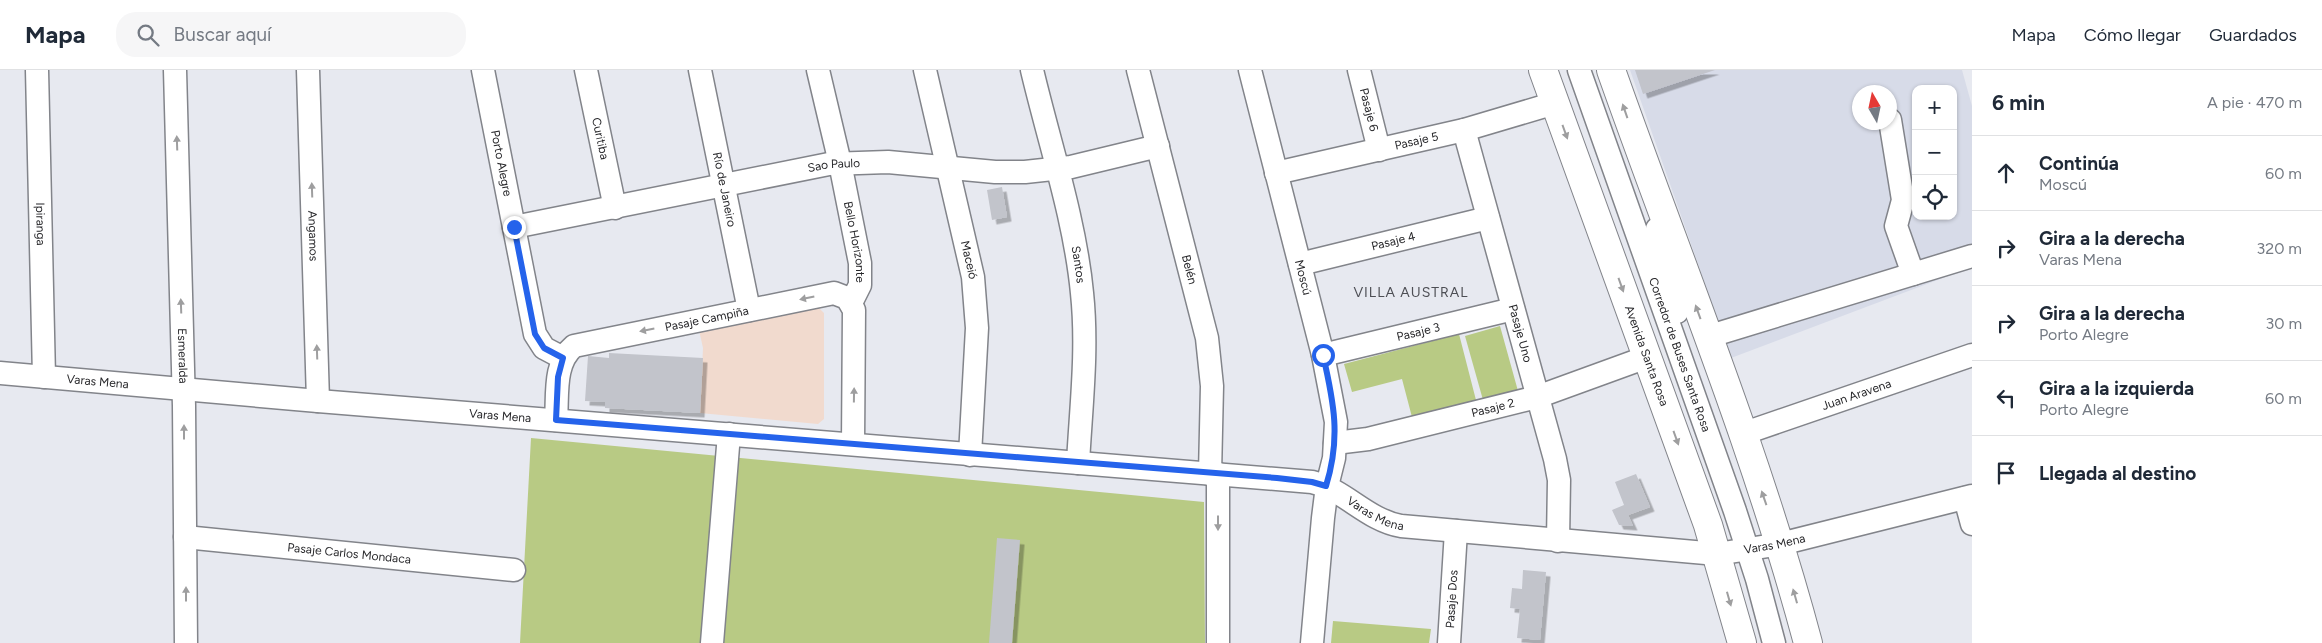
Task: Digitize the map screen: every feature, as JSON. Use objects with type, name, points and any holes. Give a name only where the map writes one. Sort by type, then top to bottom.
[{"type":"main road","name":"Avenida Santa Rosa","points":[[1543,70],[1717,554],[1742,643]]},
{"type":"main road","points":[[1611,70],[1780,544],[1808,643]]},
{"type":"street","name":"Ipiranga","points":[[37,70],[44,377]]},
{"type":"street","name":"Esmeralda","points":[[175,70],[184,389],[186,643]]},
{"type":"street","name":"Angamos","points":[[308,70],[318,401]]},
{"type":"street","name":"Porto Alegre","points":[[483,70],[535,334],[544,348],[563,358]]},
{"type":"street","name":"Curitiba","points":[[586,70],[614,208]]},
{"type":"street","name":"Río de Janeiro","points":[[700,70],[749,310]]},
{"type":"street","name":"Bello Horizonte","points":[[818,70],[840,162],[860,263],[860,285],[851,303]]},
{"type":"street","name":"Maceió","points":[[925,70],[968,250],[976,305],[976,352],[970,455]]},
{"type":"street","name":"Santos","points":[[1032,70],[1077,258],[1084,319],[1085,348],[1078,464]]},
{"type":"street","name":"Belén","points":[[1138,70],[1207,338],[1212,386],[1214,474]]},
{"type":"street","name":"Moscú","points":[[1250,70],[1323,355],[1334,408],[1335,443],[1326,486]]},
{"type":"street","name":"Pasaje 6","points":[[1359,70],[1378,150]]},
{"type":"street","name":"Corredor de Buses Santa Rosa","points":[[1579,70],[1748,550],[1774,643]]},
{"type":"street","name":"Pasaje 5","points":[[1276,173],[1464,130],[1555,103]]},
{"type":"street","name":"Pasaje Uno","points":[[1464,130],[1558,470],[1558,540]]},
{"type":"street","points":[[1892,130],[1903,200],[1896,226],[1913,274]]},
{"type":"street","name":"Sao Paulo","points":[[514,227],[840,162],[888,162],[995,172],[1056,170],[1158,146]]},
{"type":"street","points":[[1640,152],[1649,204],[1673,292],[1690,382]]},
{"type":"street","name":"Pasaje 4","points":[[1300,264],[1488,218]]},
{"type":"street","points":[[1707,337],[1972,256]]},
{"type":"street","name":"Pasaje Campiña","points":[[563,358],[568,352],[582,343],[827,293],[841,295],[851,303]]},
{"type":"street","points":[[851,303],[855,317],[853,444]]},
{"type":"street","name":"Pasaje 3","points":[[1323,355],[1513,309]]},
{"type":"street","name":"Juan Aravena","points":[[1742,434],[1972,355]]},
{"type":"street","name":"Pasaje 2","points":[[1335,443],[1368,439],[1537,397],[1647,357]]},
{"type":"street","points":[[556,420],[558,377],[563,358]]},
{"type":"street","name":"Varas Mena","points":[[0,373],[318,401],[1312,482],[1326,486],[1386,522],[1401,526],[1717,554],[1780,544],[1969,497]]},
{"type":"street","points":[[712,643],[729,434]]},
{"type":"street","points":[[1214,474],[1218,643]]},
{"type":"street","points":[[1312,643],[1326,486]]},
{"type":"street","points":[[1969,497],[1972,524]]},
{"type":"street","name":"Pasaje Dos","points":[[1449,643],[1456,531]]},
{"type":"street","name":"Pasaje Carlos Mondaca","points":[[185,537],[514,570]]},
{"type":"shaded area","points":[[1630,70],[1962,70],[1972,106],[1972,267],[1731,358]]},
{"type":"shaded area","points":[[819,308],[824,313],[824,419],[818,424],[700,413],[703,348],[699,330]]},
{"type":"green space","points":[[1500,326],[1518,391],[1483,400],[1465,336]]},
{"type":"green space","points":[[1459,334],[1477,404],[1413,421],[1402,379],[1352,392],[1344,364]]},
{"type":"green space","points":[[531,438],[1204,502],[1205,643],[520,643]]},
{"type":"green space","points":[[1333,621],[1431,629],[1429,643],[1331,643]]},
{"type":"building","points":[[1635,70],[1715,70],[1643,94]]},
{"type":"building","points":[[1002,187],[1007,217],[992,220],[987,190]]},
{"type":"building","points":[[609,353],[703,358],[700,413],[605,408],[605,402],[585,401],[588,356],[609,358]]},
{"type":"building","points":[[1636,474],[1650,507],[1628,515],[1633,526],[1619,525],[1612,510],[1624,505],[1615,482]]},
{"type":"building","points":[[997,538],[1020,540],[1012,643],[989,643]]},
{"type":"building","points":[[1523,570],[1546,572],[1540,640],[1517,638],[1520,609],[1510,608],[1512,588],[1522,589]]},
{"type":"district","name":"VILLA AUSTRAL","points":[[1411,292]]},
{"type":"route","points":[[514,227],[535,334],[544,348],[563,358],[558,377],[556,420],[970,455],[1277,478],[1312,482],[1326,486],[1334,458],[1336,422],[1323,355]]}]
